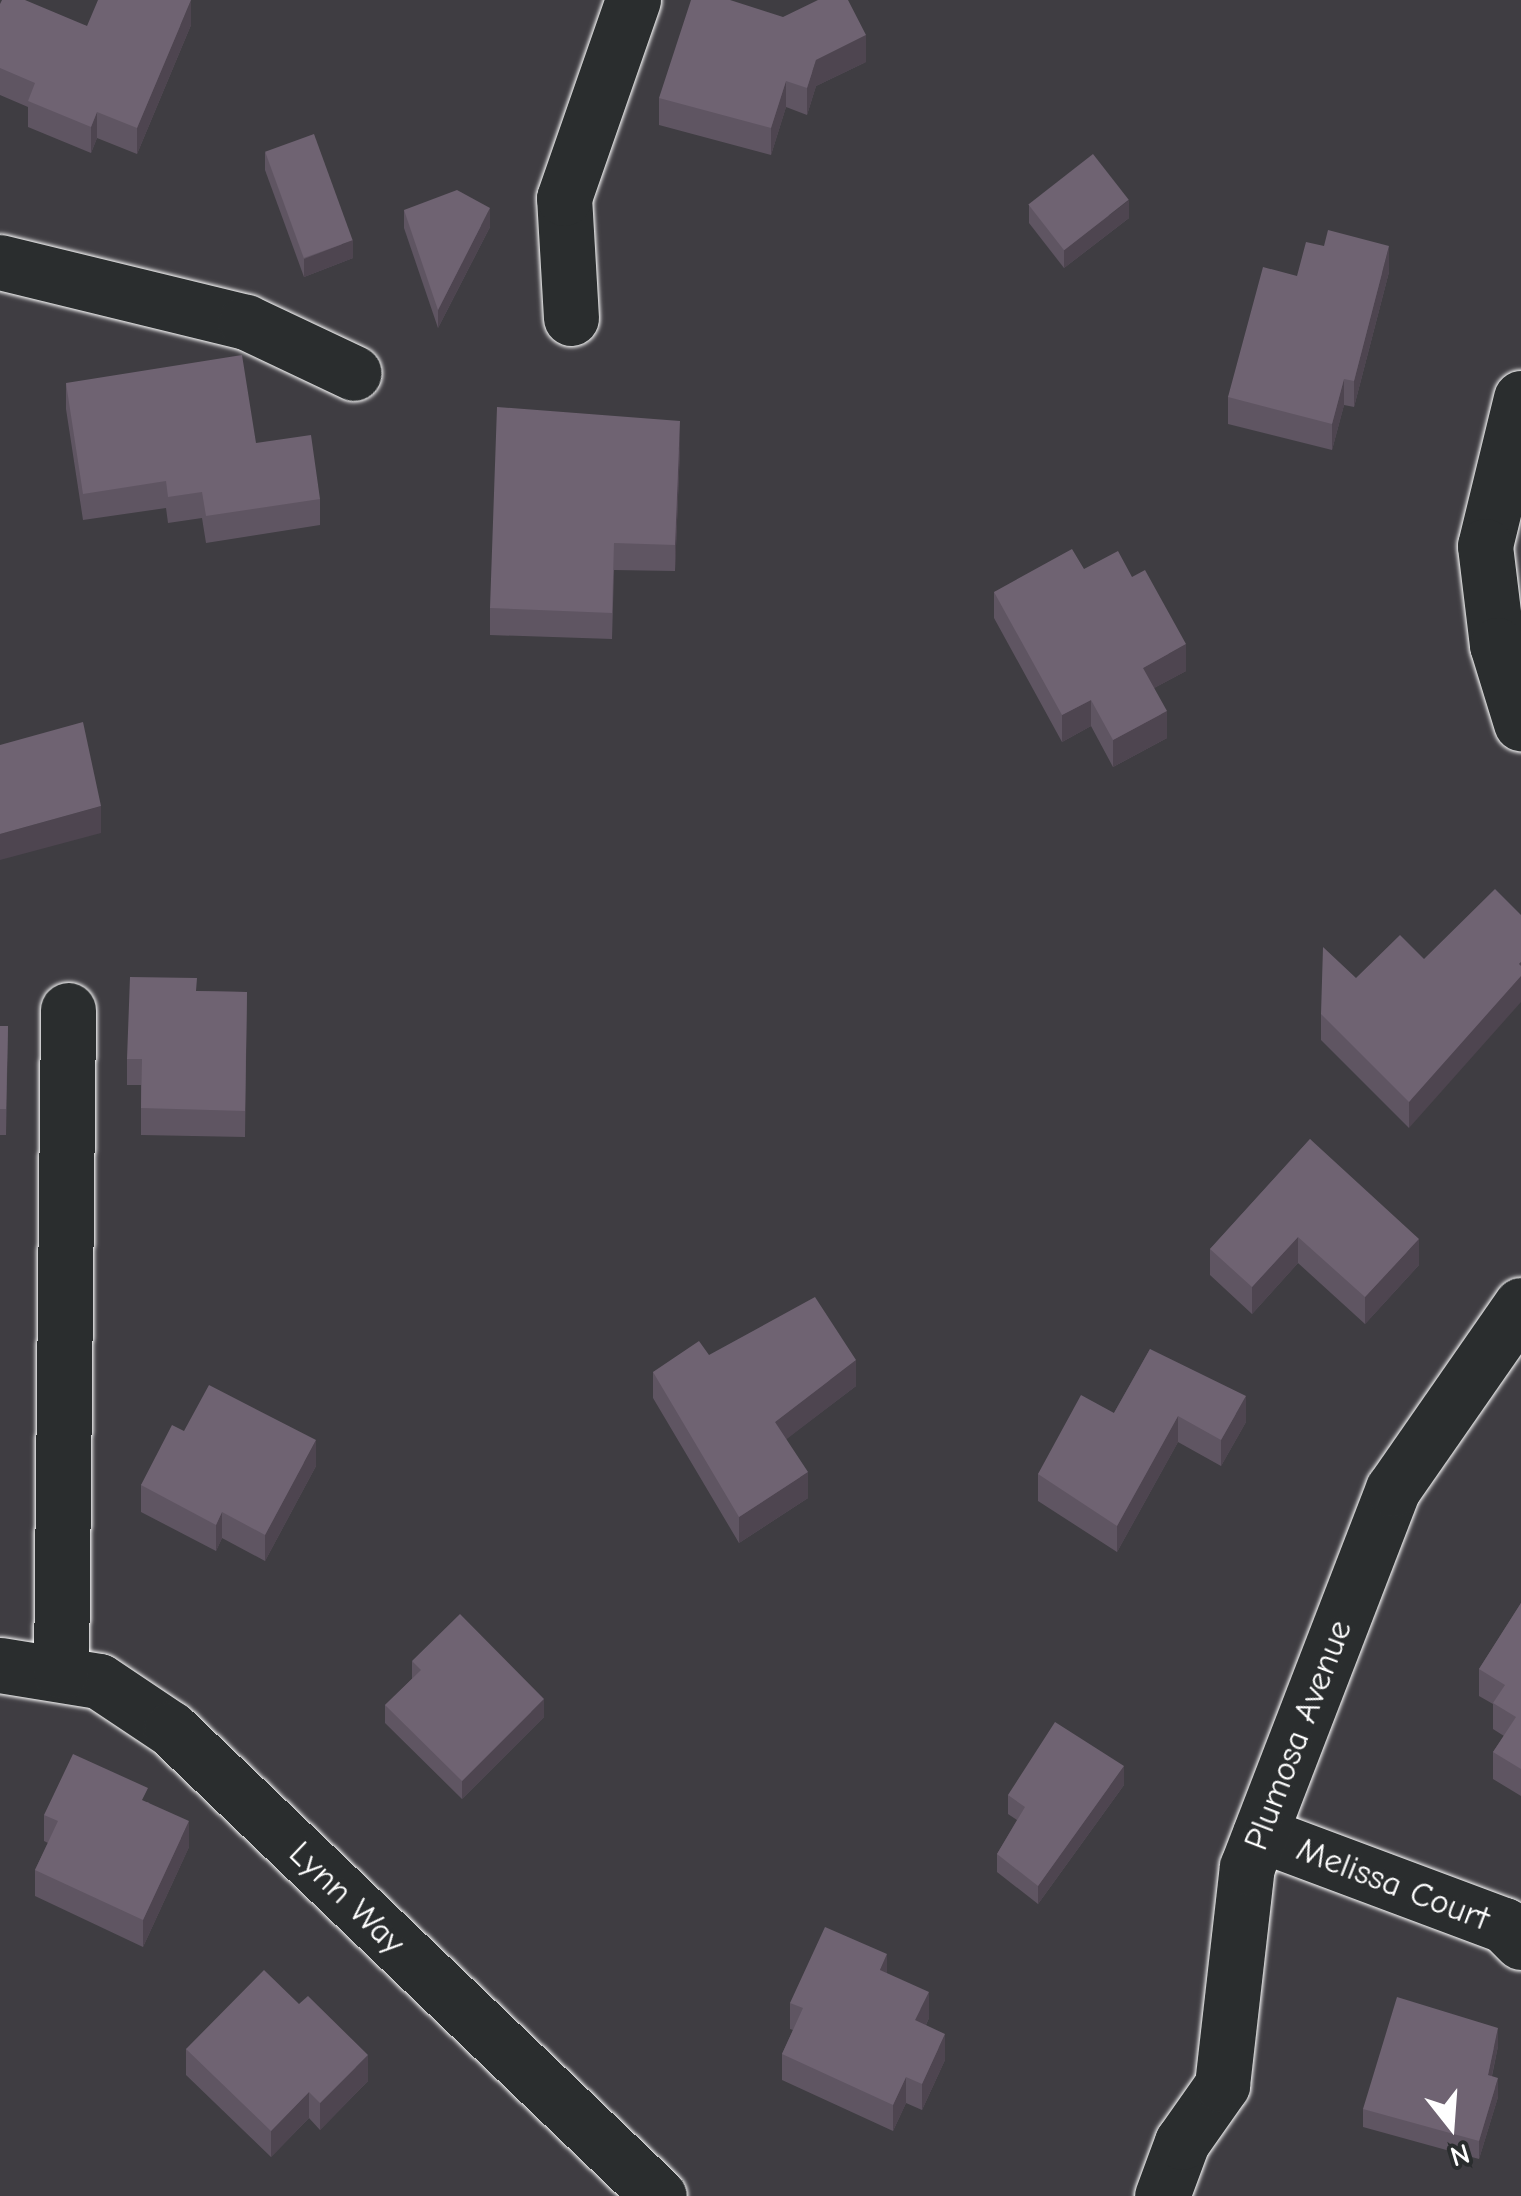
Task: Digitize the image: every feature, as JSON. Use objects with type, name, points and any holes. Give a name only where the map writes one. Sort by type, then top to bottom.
[{"type":"street","points":[[571,318],[564,198],[634,0]]},
{"type":"street","points":[[0,262],[246,322],[354,373]]},
{"type":"street","points":[[1521,398],[1485,546],[1497,645],[1521,723]]},
{"type":"street","points":[[61,1671],[68,1010]]},
{"type":"street","name":"Plumosa Avenue","points":[[1162,2196],[1182,2142],[1222,2085],[1248,1866],[1394,1489],[1521,1305]]},
{"type":"street","name":"Lynn Way","points":[[0,1665],[61,1671],[100,1680],[170,1729],[660,2196]]},
{"type":"street","name":"Melissa Court","points":[[1260,1834],[1504,1925],[1521,1942]]},
{"type":"building","points":[[2,0],[25,0],[87,26],[98,0],[191,0],[137,128],[97,112],[91,127],[28,101],[35,83],[0,68]]},
{"type":"building","points":[[691,0],[730,0],[783,17],[818,0],[848,0],[866,35],[816,60],[807,88],[786,81],[771,128],[659,98]]},
{"type":"building","points":[[314,134],[353,240],[304,258],[265,152]]},
{"type":"building","points":[[1093,154],[1129,200],[1064,250],[1028,204]]},
{"type":"building","points":[[457,190],[490,208],[438,310],[404,210]]},
{"type":"building","points":[[1328,230],[1389,246],[1354,381],[1344,379],[1332,424],[1228,397],[1263,267],[1297,276],[1306,242],[1324,246]]},
{"type":"building","points":[[242,355],[256,443],[311,435],[320,499],[206,516],[202,492],[168,497],[166,481],[83,494],[66,383]]},
{"type":"building","points":[[497,407],[680,421],[675,545],[614,543],[612,613],[490,608]]},
{"type":"building","points":[[1072,549],[1084,569],[1118,551],[1132,577],[1145,570],[1186,644],[1143,668],[1167,711],[1113,740],[1091,700],[1062,715],[994,592]]},
{"type":"building","points":[[83,722],[101,806],[0,834],[0,745]]},
{"type":"building","points":[[1495,889],[1521,915],[1521,976],[1409,1102],[1321,1014],[1323,947],[1356,978],[1400,935],[1424,959]]},
{"type":"building","points":[[130,977],[197,978],[196,991],[247,992],[245,1111],[141,1108],[142,1059],[127,1059]]},
{"type":"building","points":[[0,1026],[8,1026],[6,1109],[0,1109]]},
{"type":"building","points":[[1310,1139],[1419,1239],[1365,1297],[1298,1237],[1252,1287],[1210,1249]]},
{"type":"building","points":[[815,1297],[856,1360],[775,1422],[808,1472],[739,1517],[653,1372],[699,1341],[709,1355]]},
{"type":"building","points":[[1150,1349],[1246,1396],[1221,1440],[1178,1416],[1117,1526],[1038,1474],[1081,1395],[1114,1413]]},
{"type":"building","points":[[209,1385],[316,1440],[265,1535],[222,1512],[216,1525],[141,1485],[172,1425],[184,1431]]},
{"type":"building","points":[[1521,1603],[1521,1769],[1493,1752],[1516,1717],[1493,1703],[1505,1685],[1479,1669]]},
{"type":"building","points":[[460,1614],[544,1699],[462,1781],[385,1705],[421,1670],[412,1661]]},
{"type":"building","points":[[1055,1722],[1124,1766],[1038,1886],[997,1854],[1025,1807],[1008,1795]]},
{"type":"building","points":[[73,1754],[148,1788],[142,1800],[189,1821],[143,1920],[35,1870],[58,1821],[44,1815]]},
{"type":"building","points":[[825,1927],[887,1954],[880,1970],[929,1992],[915,2020],[945,2034],[922,2084],[906,2077],[893,2105],[782,2054],[803,2008],[790,2003]]},
{"type":"building","points":[[264,1970],[299,2004],[308,1996],[368,2055],[320,2103],[309,2092],[271,2131],[186,2049]]},
{"type":"building","points":[[1397,1997],[1498,2028],[1488,2075],[1498,2078],[1479,2141],[1363,2109]]}]
